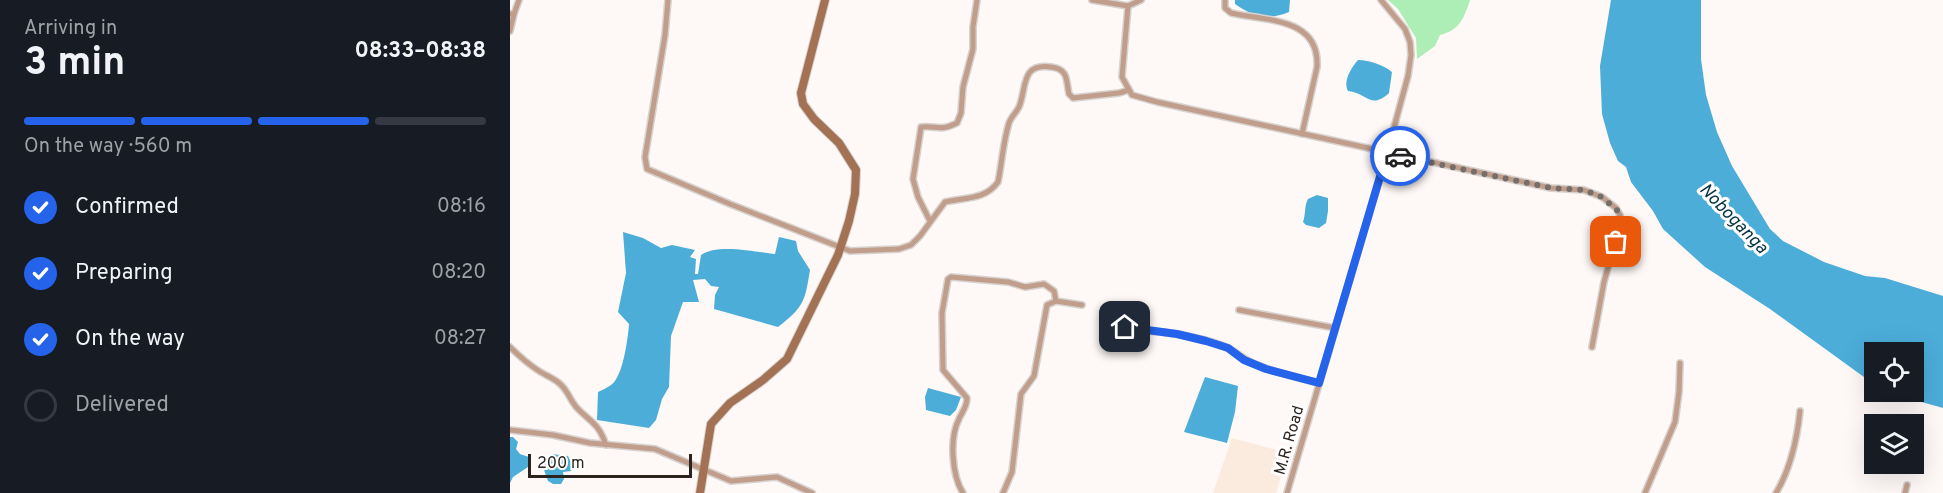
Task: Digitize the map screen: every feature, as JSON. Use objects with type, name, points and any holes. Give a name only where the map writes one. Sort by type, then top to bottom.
[{"type":"main road","points":[[700,493],[711,424],[730,403],[763,380],[787,359],[840,247],[855,194],[856,170],[839,143],[814,119],[803,104],[801,93],[825,0]]},
{"type":"street","points":[[510,31],[512,14],[519,0]]},
{"type":"street","points":[[668,0],[645,157],[648,169],[850,251],[899,249],[911,245],[945,202],[978,197],[992,190],[998,182],[1010,120],[1018,108],[1028,74],[1038,67],[1062,70],[1066,75],[1069,94],[1073,98],[1130,90]]},
{"type":"street","points":[[930,221],[918,197],[913,179],[921,127],[941,129],[957,123],[973,49],[977,0]]},
{"type":"street","points":[[1092,0],[1128,6],[1141,0]]},
{"type":"street","points":[[1225,0],[1226,8],[1231,13],[1292,25],[1312,42],[1317,57],[1317,67],[1302,134]]},
{"type":"street","name":"M.R. Road","points":[[1287,493],[1408,76],[1410,42],[1405,29],[1381,0]]},
{"type":"street","points":[[1128,6],[1122,77],[1132,95],[1551,188],[1584,190],[1602,197],[1615,207],[1620,214],[1621,223],[1604,282],[1592,346]]},
{"type":"street","points":[[963,493],[958,481],[952,444],[967,398],[943,370],[942,313],[948,279],[951,277],[971,278],[1024,286],[1044,284],[1054,291],[1056,301]]},
{"type":"street","points":[[1003,493],[1012,472],[1021,394],[1034,376],[1047,305],[1056,301],[1082,305]]},
{"type":"street","points":[[1239,310],[1335,328]]},
{"type":"street","points":[[1112,317],[1115,322],[1125,327],[1177,334],[1228,348],[1244,360],[1266,369],[1319,383]]},
{"type":"street","points":[[510,347],[525,361],[565,388],[569,399],[577,409],[593,421],[601,431],[606,445]]},
{"type":"street","points":[[1646,493],[1675,422],[1680,363]]},
{"type":"street","points":[[1776,493],[1784,481],[1791,459],[1800,411]]},
{"type":"street","points":[[510,430],[606,445],[655,449],[731,481],[777,477],[812,493]]},
{"type":"street","points":[[1905,493],[1907,485]]},
{"type":"shaded area","points":[[1232,438],[1288,453],[1276,493],[1213,493]]},
{"type":"green space","points":[[1388,0],[1470,0],[1457,26],[1440,35],[1435,46],[1417,59],[1416,38],[1398,9]]},
{"type":"water","points":[[1235,0],[1290,0],[1289,12],[1267,17],[1255,15],[1235,4]]},
{"type":"water","name":"Noboganga","points":[[1611,0],[1701,0],[1701,59],[1706,95],[1717,132],[1732,166],[1770,229],[1783,241],[1824,262],[1865,276],[1885,278],[1943,296],[1943,408],[1922,402],[1924,402],[1924,342],[1864,342],[1864,377],[1770,309],[1705,267],[1663,229],[1653,211],[1631,182],[1626,167],[1618,161],[1610,143],[1602,114],[1600,66]]},
{"type":"water","points":[[1358,60],[1376,63],[1392,72],[1389,93],[1383,98],[1373,100],[1348,91],[1347,79]]},
{"type":"water","points":[[1317,195],[1328,198],[1326,223],[1319,228],[1303,222],[1308,199]]},
{"type":"water","points":[[623,232],[643,238],[661,248],[672,245],[695,250],[690,257],[696,259],[695,274],[698,274],[701,255],[708,251],[737,249],[775,254],[779,237],[796,241],[798,251],[810,270],[802,303],[778,327],[714,309],[715,295],[719,287],[711,286],[705,279],[693,280],[699,302],[683,302],[671,336],[669,387],[662,399],[656,420],[649,428],[597,420],[598,392],[615,381],[619,374],[629,324],[618,312],[626,273]]},
{"type":"water","points":[[1205,377],[1238,386],[1235,412],[1227,443],[1184,432]]},
{"type":"water","points":[[928,388],[961,397],[956,410],[950,416],[926,410],[925,397]]},
{"type":"water","points":[[510,437],[518,442],[516,449],[520,454],[529,457],[531,465],[513,477],[510,483]]},
{"type":"water","points":[[552,454],[568,456],[573,467],[571,471],[563,472],[564,479],[561,484],[548,481],[544,469],[545,460]]},
{"type":"way so far","points":[[1400,156],[1551,188],[1584,190],[1602,197],[1615,207],[1621,216],[1616,242]]},
{"type":"route","points":[[1125,327],[1177,334],[1206,341],[1228,348],[1244,360],[1266,369],[1319,383],[1387,153],[1400,156]]}]
